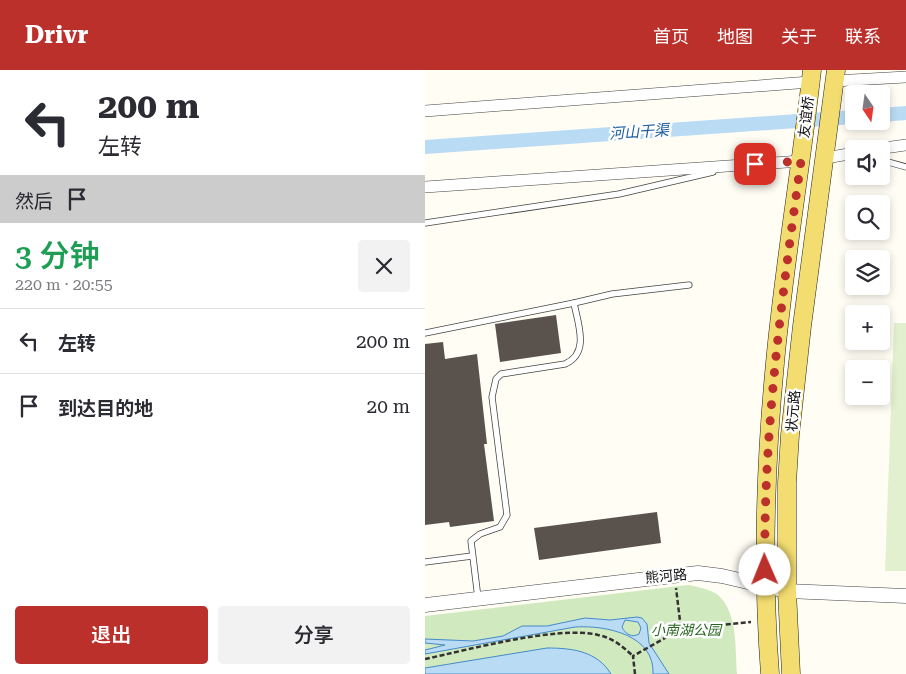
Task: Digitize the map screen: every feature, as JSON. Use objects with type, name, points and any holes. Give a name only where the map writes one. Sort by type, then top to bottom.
[{"type":"main road","name":"友谊桥","points":[[802,156],[811,76]]},
{"type":"main road","name":"友谊桥","points":[[826,154],[835,78]]},
{"type":"main road","name":"状元路","points":[[791,674],[787,591],[787,483],[790,435],[803,317],[826,154]]},
{"type":"main road","name":"状元路","points":[[770,674],[766,620],[766,496],[775,363],[802,156]]},
{"type":"street","points":[[425,111],[811,76]]},
{"type":"street","points":[[835,78],[906,77]]},
{"type":"street","points":[[890,147],[906,145]]},
{"type":"street","points":[[826,154],[845,153]]},
{"type":"street","points":[[425,187],[739,165],[802,156]]},
{"type":"street","name":"熊河路","points":[[425,605],[674,574],[698,573],[722,576],[787,591],[906,596]]},
{"type":"lane","points":[[890,163],[906,167]]},
{"type":"lane","points":[[425,223],[619,194],[739,165]]},
{"type":"lane","points":[[425,333],[613,294],[689,285]]},
{"type":"lane","points":[[478,598],[471,541],[474,537],[500,527],[507,515],[492,397],[496,379],[501,374],[565,364],[574,360],[579,354],[581,344],[574,303]]},
{"type":"lane","points":[[425,562],[472,556]]},
{"type":"path","points":[[674,574],[681,629]]},
{"type":"path","points":[[633,656],[656,641],[681,629],[766,620]]},
{"type":"path","points":[[425,659],[569,632],[597,634],[615,640],[633,656],[635,674]]},
{"type":"green space","points":[[894,323],[906,323],[906,571],[885,571]]},
{"type":"green space","name":"小南湖公园","points":[[688,585],[704,588],[718,595],[729,611],[734,632],[737,674],[425,674],[425,616]]},
{"type":"water","points":[[585,618],[610,620],[642,618],[647,624],[649,643],[669,674],[653,674],[651,661],[646,650],[637,641],[626,635],[601,628],[575,627],[425,654],[425,650],[445,645],[425,643],[425,639],[473,641],[503,636],[522,626],[547,626]],"holes":[[[625,620],[638,622],[641,628],[639,634],[634,636],[629,635],[622,627]]]},
{"type":"water","points":[[547,648],[583,652],[599,660],[611,674],[425,674],[425,668]]},
{"type":"building","points":[[556,315],[561,353],[500,362],[495,324]]},
{"type":"building","points":[[443,342],[445,359],[477,354],[487,444],[484,444],[494,521],[450,527],[449,522],[425,525],[425,344]]},
{"type":"building","points":[[657,512],[661,543],[539,560],[534,528]]},
{"type":"waterway","name":"河山干渠","points":[[890,114],[906,113]]},
{"type":"waterway","name":"河山干渠","points":[[425,147],[845,118]]},
{"type":"route","points":[[755,164],[801,161],[775,363],[767,476],[765,570]]}]
